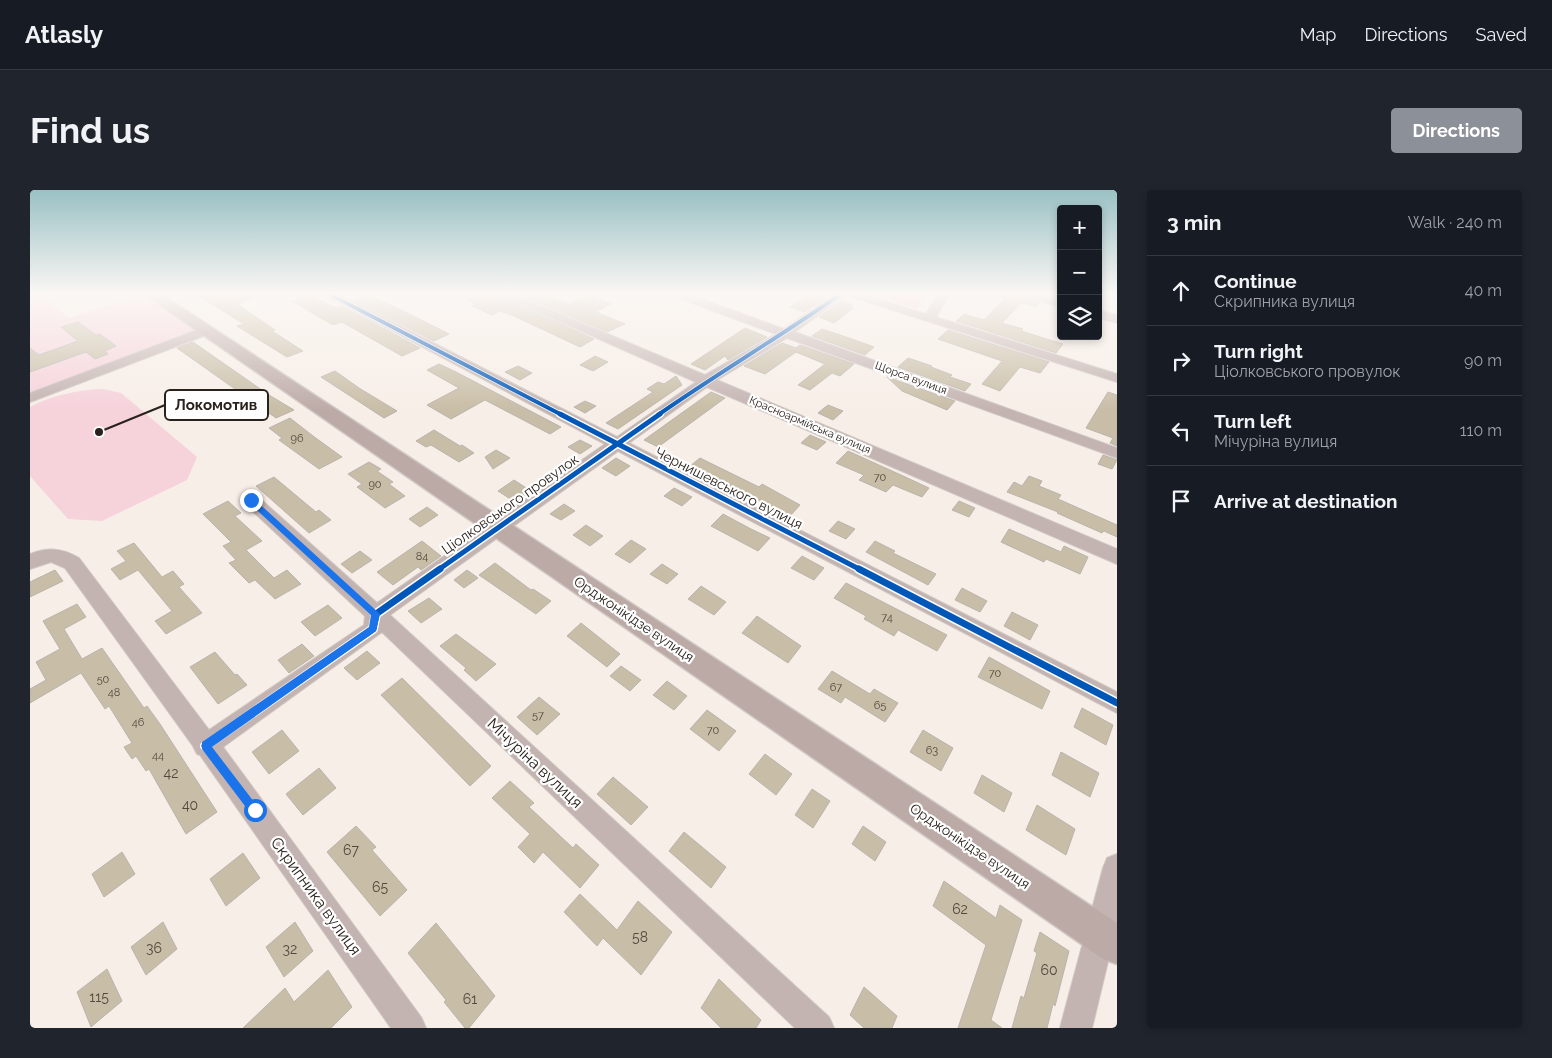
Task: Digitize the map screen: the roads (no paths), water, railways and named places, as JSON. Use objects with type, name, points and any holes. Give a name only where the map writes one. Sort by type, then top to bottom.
[{"type":"main road","name":"Орджонікідзе вулиця","points":[[208,333],[1108,939]]},
{"type":"street","points":[[30,398],[199,333]]},
{"type":"street","name":"Чернишевського вулиця","points":[[404,333],[1117,703]]},
{"type":"street","name":"Красноармійська вулиця","points":[[594,333],[1117,557]]},
{"type":"street","name":"Ціолковського провулок","points":[[205,746],[373,629],[376,614],[706,381],[786,333]]},
{"type":"street","name":"Щорса вулиця","points":[[786,333],[1117,453]]},
{"type":"street","points":[[976,333],[1117,378]]},
{"type":"street","name":"Мічуріна вулиця","points":[[251,500],[376,614],[818,1028]]},
{"type":"street","name":"Скрипника вулиця","points":[[30,562],[49,554],[65,558],[72,563],[205,746],[255,810],[410,1028]]},
{"type":"street","points":[[1076,1028],[1108,939],[1117,868]]},
{"type":"place","name":"Локомотив","points":[[99,432]]}]
